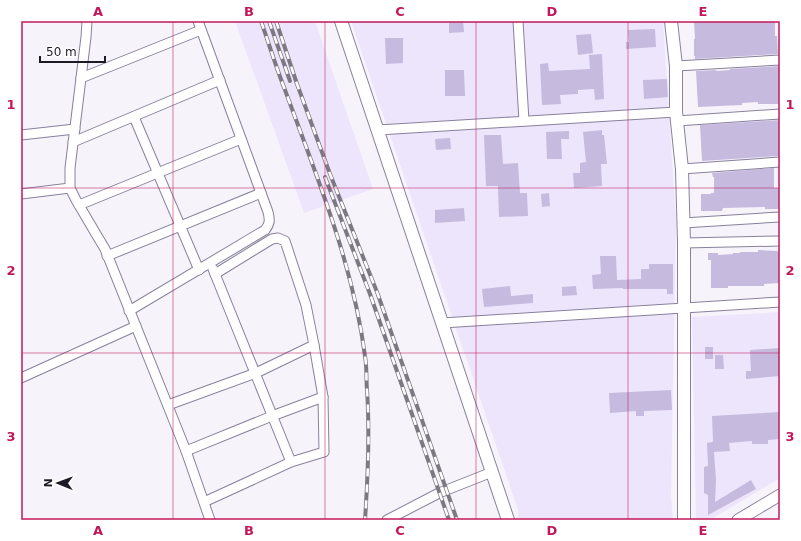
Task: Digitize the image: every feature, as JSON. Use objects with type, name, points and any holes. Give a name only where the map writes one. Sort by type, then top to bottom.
[{"type":"main road","points":[[341,21],[508,520]]},
{"type":"main road","points":[[671,21],[676,66],[677,116],[682,169],[684,243],[684,520]]},
{"type":"street","points":[[87,21],[70,168],[70,188],[108,256],[186,450],[210,520]]},
{"type":"street","points":[[518,21],[524,121]]},
{"type":"street","points":[[81,78],[200,25],[270,220],[269,225],[265,230],[130,310]]},
{"type":"street","points":[[676,66],[780,60]]},
{"type":"street","points":[[73,142],[220,80]]},
{"type":"street","points":[[378,130],[524,121],[780,114]]},
{"type":"street","points":[[134,117],[199,270]]},
{"type":"street","points":[[21,135],[74,129]]},
{"type":"street","points":[[79,205],[241,139]]},
{"type":"street","points":[[682,169],[780,162]]},
{"type":"street","points":[[21,194],[70,188]]},
{"type":"street","points":[[108,256],[261,193]]},
{"type":"street","points":[[683,223],[780,217]]},
{"type":"street","points":[[204,502],[291,462],[324,452],[323,397],[314,345],[306,305],[285,241],[278,238],[272,239],[215,274]]},
{"type":"street","points":[[684,243],[780,241]]},
{"type":"street","points":[[211,263],[291,462]]},
{"type":"street","points":[[442,323],[780,302]]},
{"type":"street","points":[[21,378],[136,326]]},
{"type":"street","points":[[168,405],[256,373],[314,345]]},
{"type":"street","points":[[186,450],[323,397]]},
{"type":"street","points":[[389,519],[439,493],[492,472]]},
{"type":"street","points":[[738,520],[780,495]]},
{"type":"shaded area","points":[[235,21],[315,21],[373,189],[304,213]]},
{"type":"shaded area","points":[[351,21],[663,21],[676,222],[671,497],[673,520],[518,520],[518,510]]},
{"type":"shaded area","points":[[780,312],[780,478],[710,520],[696,520],[692,317]]},
{"type":"building","points":[[449,21],[463,21],[464,32],[449,33]]},
{"type":"building","points":[[694,21],[775,21],[775,36],[777,36],[778,54],[695,59]]},
{"type":"building","points":[[655,29],[656,47],[626,49],[626,42],[629,42],[628,30]]},
{"type":"building","points":[[591,34],[593,53],[578,55],[576,35]]},
{"type":"building","points":[[385,38],[403,38],[403,63],[386,64]]},
{"type":"building","points":[[602,54],[604,99],[595,100],[594,89],[578,90],[578,94],[560,95],[561,104],[542,105],[540,64],[548,63],[549,71],[590,69],[589,55]]},
{"type":"building","points":[[780,66],[780,104],[758,104],[758,102],[742,103],[742,105],[698,107],[696,71]]},
{"type":"building","points":[[445,70],[464,70],[465,96],[445,96]]},
{"type":"building","points":[[667,79],[668,97],[644,99],[643,80]]},
{"type":"building","points":[[780,120],[779,156],[702,161],[700,125]]},
{"type":"building","points":[[602,130],[602,135],[604,135],[607,164],[601,164],[602,186],[574,188],[573,173],[580,173],[580,163],[586,162],[583,132]]},
{"type":"building","points":[[569,131],[569,139],[561,139],[562,159],[547,159],[546,132]]},
{"type":"building","points":[[484,135],[501,135],[503,164],[518,163],[520,193],[527,193],[528,216],[499,217],[498,186],[486,186]]},
{"type":"building","points":[[450,138],[451,149],[436,150],[435,139]]},
{"type":"building","points":[[774,168],[774,188],[780,188],[780,209],[765,209],[765,207],[723,208],[722,211],[701,211],[701,194],[714,193],[714,177],[712,173]]},
{"type":"building","points":[[549,193],[550,206],[542,207],[541,194]]},
{"type":"building","points":[[464,208],[465,221],[435,223],[435,210]]},
{"type":"building","points":[[758,250],[778,251],[780,255],[780,283],[764,284],[764,286],[728,286],[728,288],[711,288],[711,260],[708,260],[708,253],[718,253],[718,255],[740,252],[758,252]]},
{"type":"building","points":[[600,256],[616,256],[617,280],[641,279],[641,269],[649,269],[649,264],[673,264],[673,294],[667,294],[667,289],[593,289],[592,275],[601,274]]},
{"type":"building","points":[[510,286],[511,296],[533,294],[533,303],[484,307],[482,289]]},
{"type":"building","points":[[576,286],[577,295],[562,296],[562,287]]},
{"type":"building","points":[[705,347],[713,347],[713,359],[705,359]]},
{"type":"building","points":[[780,348],[780,376],[746,379],[746,371],[751,371],[750,350]]},
{"type":"building","points":[[715,355],[723,355],[724,369],[715,369]]},
{"type":"building","points":[[671,390],[672,410],[644,411],[644,416],[636,416],[636,411],[610,413],[609,393]]},
{"type":"building","points":[[780,412],[780,439],[768,440],[768,444],[752,444],[752,441],[729,443],[730,451],[714,452],[716,480],[715,502],[751,480],[756,489],[708,515],[708,495],[704,493],[704,467],[708,466],[707,443],[713,442],[712,416]]},
{"type":"railway","points":[[261,21],[321,188],[343,254],[352,288],[366,364],[368,471],[365,520]]},
{"type":"railway","points":[[269,21],[290,81]]},
{"type":"railway","points":[[276,21],[330,174],[377,292],[457,520]]},
{"type":"railway","points":[[325,177],[370,294],[449,520]]}]
